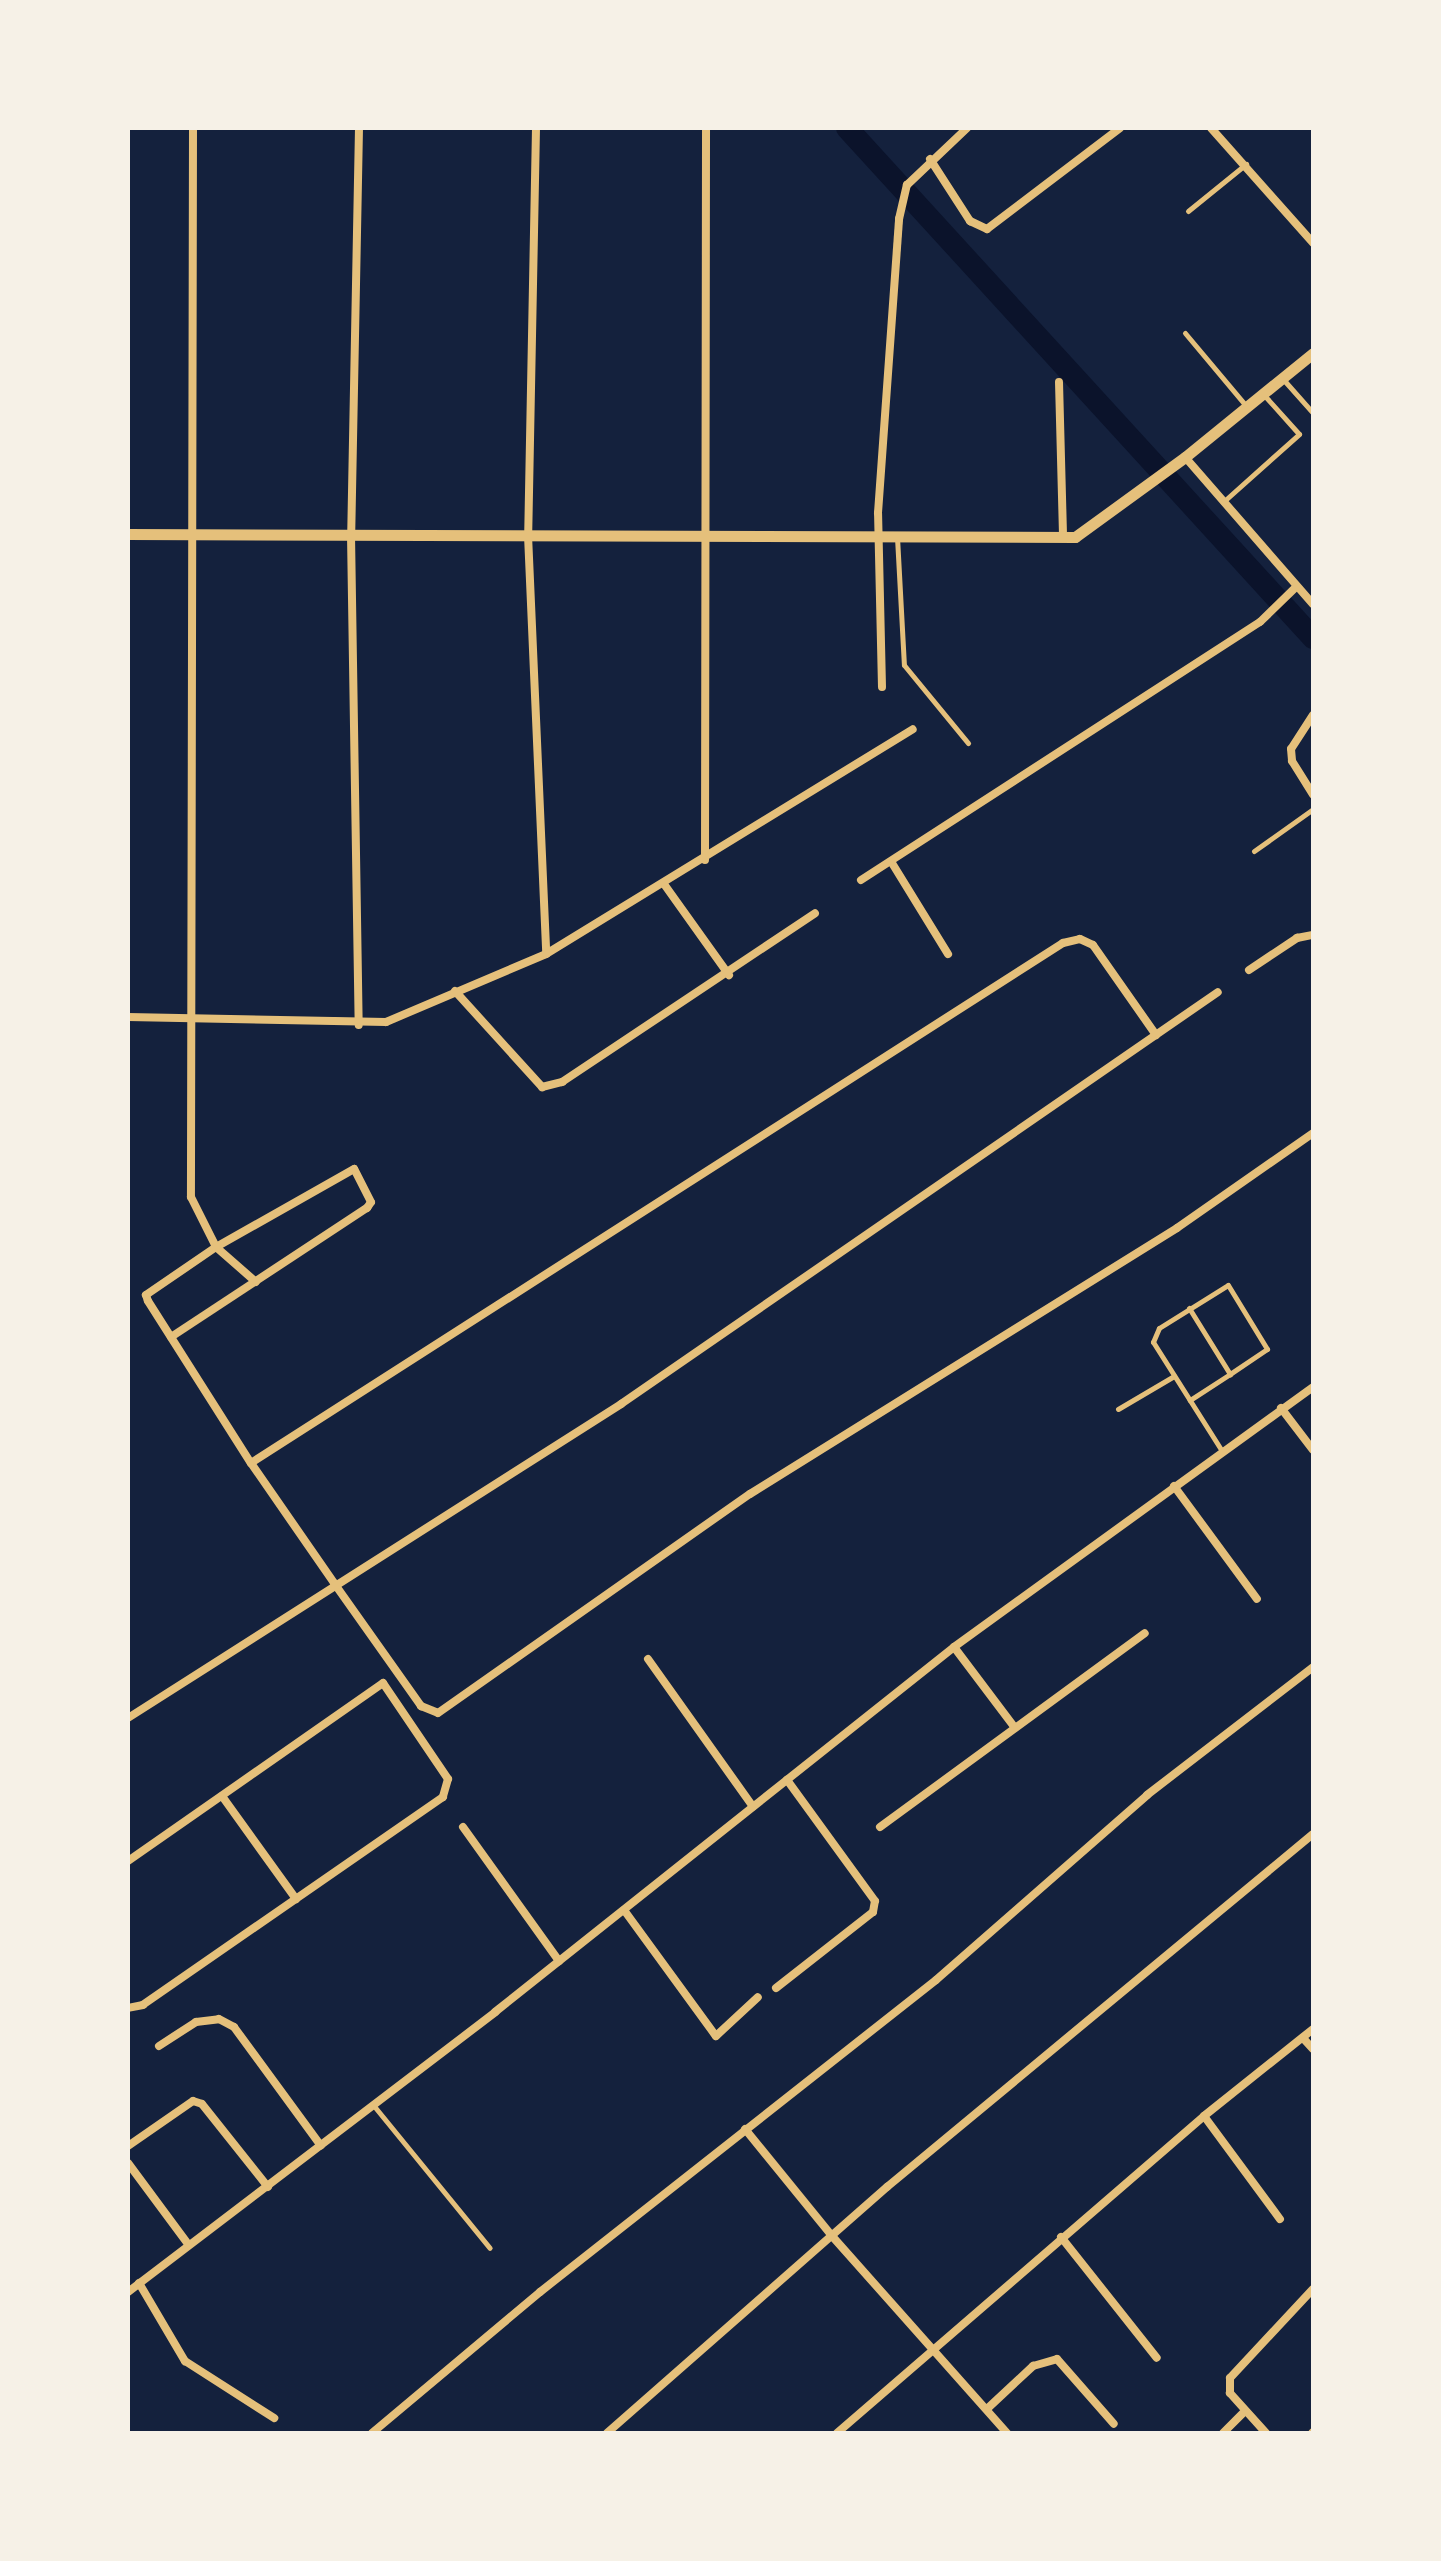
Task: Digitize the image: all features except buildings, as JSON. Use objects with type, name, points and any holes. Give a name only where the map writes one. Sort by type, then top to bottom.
[{"type":"street","points":[[193,128],[191,1197],[216,1247],[256,1282]]},
{"type":"street","points":[[359,128],[351,535],[359,1025]]},
{"type":"street","points":[[536,128],[528,535],[546,954]]},
{"type":"street","points":[[705,860],[709,536],[706,128]]},
{"type":"street","points":[[882,687],[879,536],[899,219],[907,185],[930,159],[967,128]]},
{"type":"street","points":[[930,159],[970,221],[987,229],[1120,128]]},
{"type":"street","points":[[1211,128],[1247,163],[1313,243]]},
{"type":"street","points":[[128,534],[1075,537],[1145,488],[1313,353]]},
{"type":"street","points":[[1059,382],[1063,537]]},
{"type":"street","points":[[1185,457],[1313,604]]},
{"type":"street","points":[[861,880],[892,863],[1260,622],[1296,587]]},
{"type":"street","points":[[1313,715],[1291,749],[1292,761],[1313,795]]},
{"type":"street","points":[[128,1017],[359,1025],[386,1022],[546,954],[705,860],[913,729]]},
{"type":"street","points":[[892,863],[948,954]]},
{"type":"street","points":[[664,884],[729,975]]},
{"type":"street","points":[[455,991],[542,1087],[562,1082],[729,975],[815,913]]},
{"type":"street","points":[[1249,970],[1297,938],[1313,935]]},
{"type":"street","points":[[251,1463],[1063,943],[1080,939],[1093,945],[1156,1035]]},
{"type":"street","points":[[128,1718],[334,1583],[621,1404],[1218,992]]},
{"type":"street","points":[[171,1337],[369,1206],[354,1169],[216,1247],[146,1295],[171,1337],[251,1463],[334,1583],[421,1706],[438,1713],[750,1494],[1177,1228],[1313,1133]]},
{"type":"street","points":[[128,2292],[374,2106],[954,1647],[1313,1387]]},
{"type":"street","points":[[1281,1408],[1313,1450]]},
{"type":"street","points":[[1174,1486],[1257,1599]]},
{"type":"street","points":[[880,1827],[1145,1633]]},
{"type":"street","points":[[954,1647],[1015,1728]]},
{"type":"street","points":[[648,1659],[753,1807]]},
{"type":"street","points":[[372,2433],[745,2129],[936,1980],[1147,1795],[1313,1667]]},
{"type":"street","points":[[128,1861],[398,1673]]},
{"type":"street","points":[[128,2008],[143,2005],[448,1791],[446,1773],[383,1683]]},
{"type":"street","points":[[776,1988],[873,1912],[875,1901],[787,1780]]},
{"type":"street","points":[[222,1796],[296,1899]]},
{"type":"street","points":[[463,1827],[559,1961]]},
{"type":"street","points":[[607,2433],[832,2236],[1313,1834]]},
{"type":"street","points":[[624,1910],[716,2036],[758,1997]]},
{"type":"street","points":[[159,2046],[196,2022],[219,2019],[234,2027],[321,2146]]},
{"type":"street","points":[[837,2433],[1061,2237],[1313,2029]]},
{"type":"street","points":[[1303,2038],[1313,2049]]},
{"type":"street","points":[[128,2146],[184,2104],[202,2104],[268,2187]]},
{"type":"street","points":[[1204,2116],[1280,2219]]},
{"type":"street","points":[[745,2129],[832,2236],[1007,2433]]},
{"type":"street","points":[[128,2163],[188,2244]]},
{"type":"street","points":[[1061,2237],[1157,2358]]},
{"type":"street","points":[[139,2283],[185,2361],[274,2418]]},
{"type":"street","points":[[1266,2433],[1230,2393],[1230,2378],[1313,2289]]},
{"type":"street","points":[[988,2408],[1033,2366],[1057,2359],[1114,2424]]},
{"type":"street","points":[[1223,2433],[1245,2411]]},
{"type":"lane","points":[[1188,211],[1247,163]]},
{"type":"lane","points":[[1185,333],[1247,408]]},
{"type":"lane","points":[[1282,378],[1313,413]]},
{"type":"lane","points":[[1223,502],[1299,434],[1263,394]]},
{"type":"lane","points":[[896,536],[904,665],[968,743]]},
{"type":"lane","points":[[1254,851],[1313,809]]},
{"type":"lane","points":[[1190,1400],[1267,1349],[1234,1289],[1221,1287],[1153,1334],[1174,1376],[1222,1451]]},
{"type":"lane","points":[[1189,1308],[1230,1374]]},
{"type":"lane","points":[[1118,1409],[1174,1376]]},
{"type":"lane","points":[[374,2106],[490,2248]]},
{"type":"waterway","points":[[847,128],[1313,638]]}]
